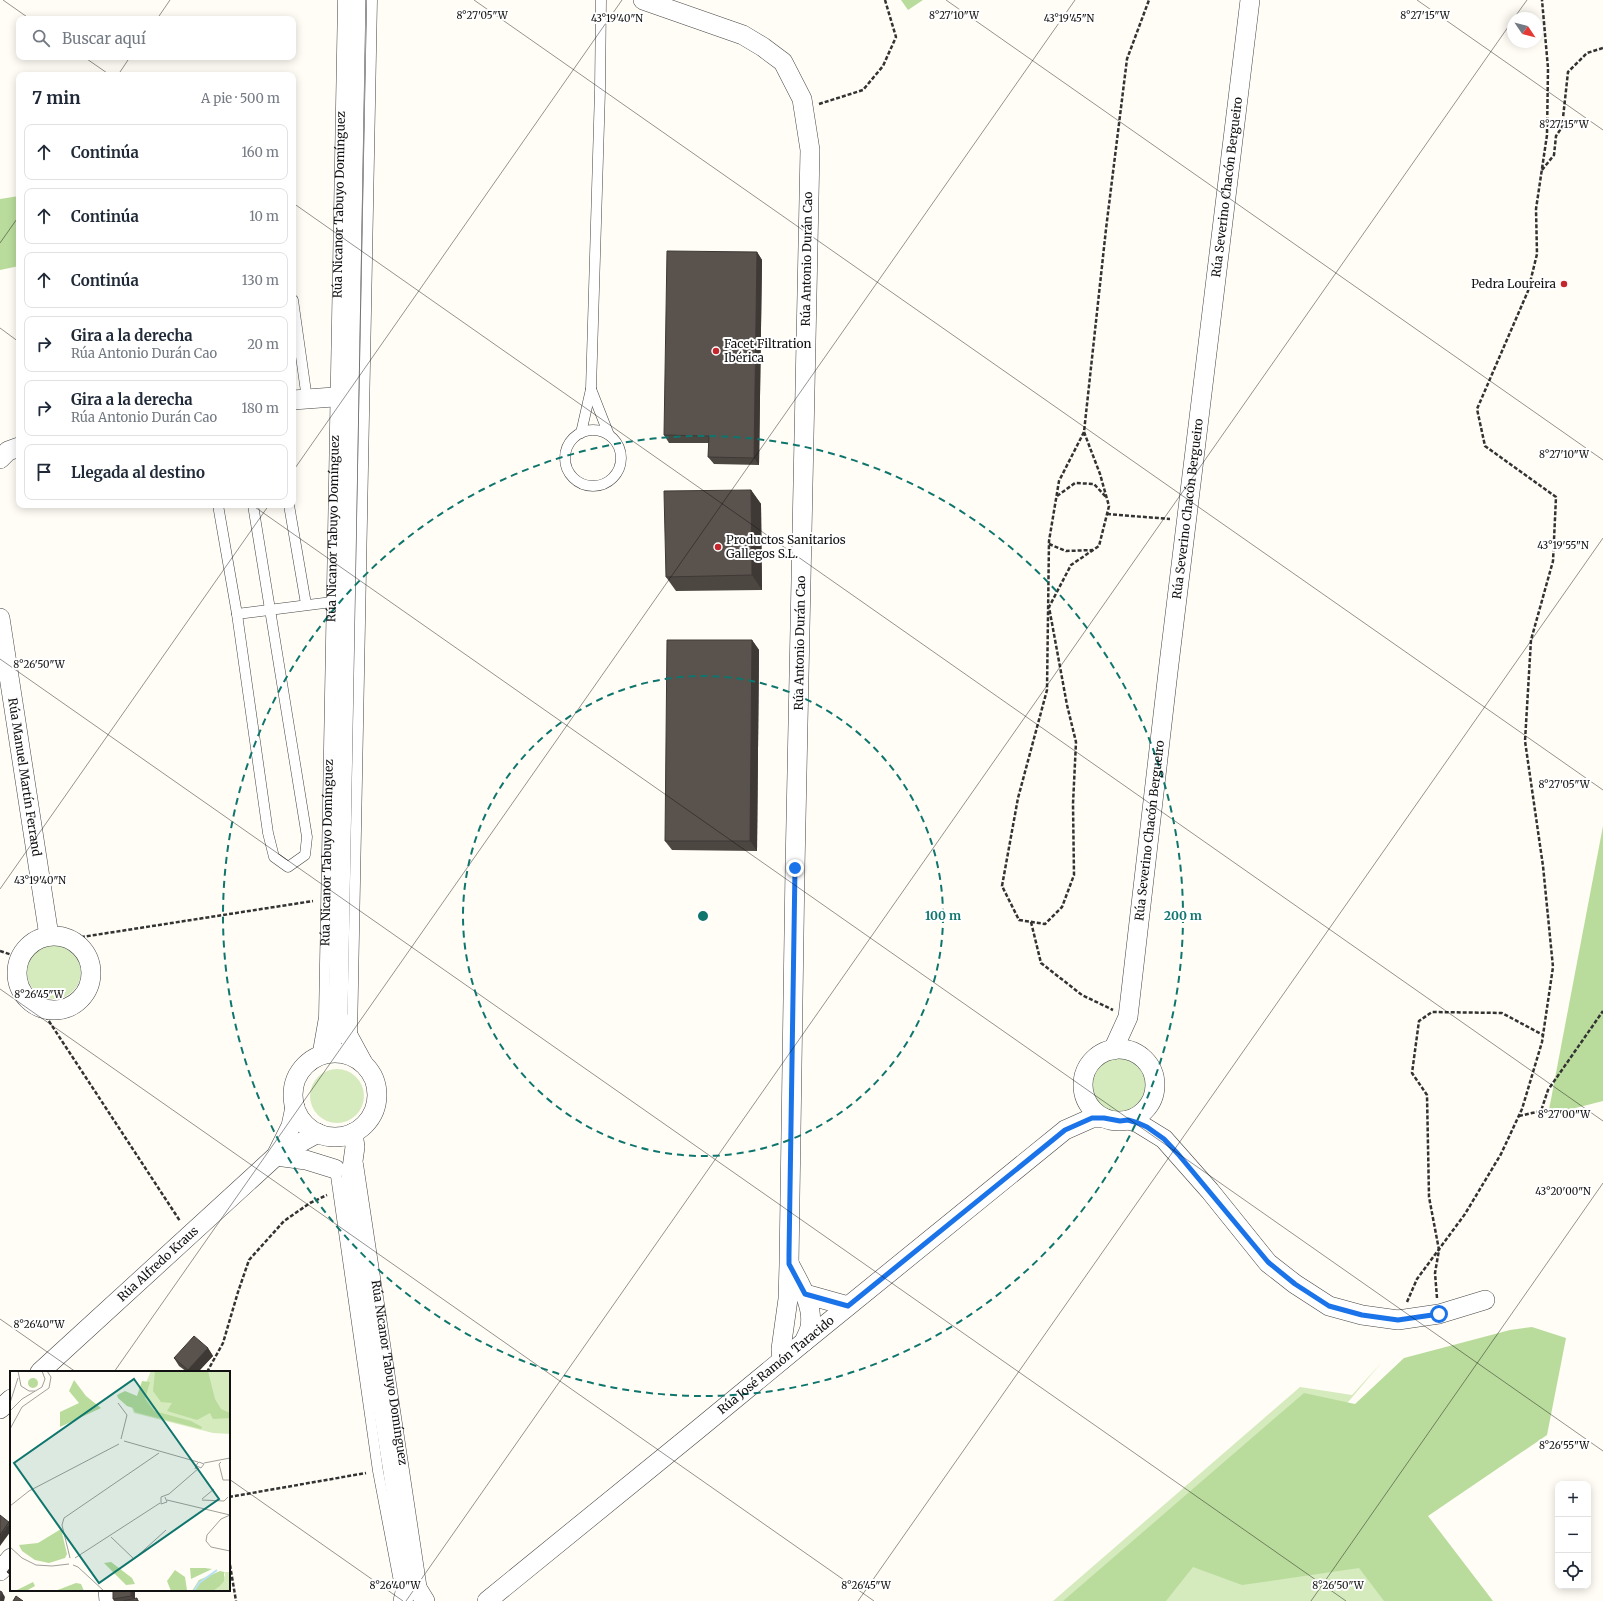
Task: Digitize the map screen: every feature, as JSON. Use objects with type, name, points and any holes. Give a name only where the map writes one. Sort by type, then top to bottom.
[{"type":"street","name":"Rúa Nicanor Tabuyo Domínguez","points":[[323,1055],[338,1017],[356,0]]},
{"type":"street","name":"Rúa Antonio Durán Cao","points":[[643,0],[743,35],[763,47],[783,62],[802,99],[810,150],[795,868],[789,1264],[796,1297],[793,1318],[804,1342]]},
{"type":"street","name":"Rúa Severino Chacón Bergueiro","points":[[1113,1050],[1128,1017],[1186,521],[1250,0]]},
{"type":"street","points":[[300,399],[334,397]]},
{"type":"street","points":[[0,459],[8,451],[16,448]]},
{"type":"street","name":"Rúa Manuel Martín Ferrand","points":[[0,618],[49,936]]},
{"type":"street","points":[[49,936],[69,939],[77,943],[86,953],[90,963],[91,976],[88,989],[75,1003],[64,1008],[52,1010],[39,1006],[28,998],[18,980],[18,967],[21,958],[28,947],[37,940],[49,936]]},
{"type":"street","name":"Rúa Nicanor Tabuyo Domínguez","points":[[338,1017],[363,1063]]},
{"type":"street","name":"Rúa Severino Chacón Bergueiro","points":[[1128,1017],[1134,1043],[1139,1055]]},
{"type":"street","points":[[1128,1120],[1144,1111],[1150,1104],[1154,1094],[1155,1083],[1153,1072],[1148,1063],[1139,1055],[1122,1049],[1113,1050],[1102,1054],[1093,1061],[1086,1071],[1084,1094],[1088,1104],[1095,1112],[1104,1118],[1116,1121],[1128,1120],[1143,1125],[1164,1139],[1268,1262],[1295,1284],[1329,1306],[1362,1315],[1398,1320],[1439,1314],[1485,1300]]},
{"type":"street","points":[[341,1053],[352,1056],[363,1063],[376,1082],[376,1106],[371,1117],[354,1140],[342,1136],[324,1135],[308,1127],[300,1118],[295,1107],[293,1096],[295,1084],[304,1068],[323,1055],[341,1053]]},
{"type":"street","name":"Rúa José Ramón Taracido","points":[[1065,1130],[1077,1111],[1084,1094]]},
{"type":"street","points":[[1150,1104],[1151,1112],[1164,1139]]},
{"type":"street","name":"Rúa Alfredo Kraus","points":[[276,1156],[291,1126],[295,1107]]},
{"type":"street","name":"Rúa José Ramón Taracido","points":[[487,1601],[1065,1130],[1092,1118],[1104,1118]]},
{"type":"street","name":"Rúa Nicanor Tabuyo Domínguez","points":[[324,1135],[335,1169],[344,1190],[409,1575],[424,1599]]},
{"type":"street","name":"Rúa Alfredo Kraus","points":[[41,1371],[276,1156],[324,1135]]},
{"type":"street","name":"Rúa Nicanor Tabuyo Domínguez","points":[[344,1190],[354,1140]]},
{"type":"street","points":[[276,1156],[306,1160],[335,1169]]},
{"type":"street","points":[[796,1297],[848,1306]]},
{"type":"street","name":"Rúa Antonio Durán Cao","points":[[782,1360],[781,1349],[796,1297]]},
{"type":"street","points":[[0,1409],[10,1400]]},
{"type":"street","points":[[0,1571],[10,1559]]},
{"type":"street","name":"Rúa Nicanor Tabuyo Domínguez","points":[[403,1601],[409,1575]]},
{"type":"street","points":[[108,1591],[110,1601]]},
{"type":"lane","name":"Rúa Nicanor Tabuyo Domínguez","points":[[323,1055],[332,602],[334,397],[343,0]]},
{"type":"lane","name":"Rúa Nicanor Tabuyo Domínguez","points":[[352,1043],[372,0]]},
{"type":"lane","points":[[581,433],[591,389],[600,90],[601,0]]},
{"type":"lane","points":[[296,342],[300,399]]},
{"type":"lane","points":[[591,389],[609,435]]},
{"type":"lane","points":[[598,430],[609,435],[616,442],[620,450],[621,460],[619,469],[614,477],[609,482],[600,486],[588,487],[575,481],[567,471],[564,461],[565,451],[569,443],[581,433],[598,430]]},
{"type":"lane","points":[[219,508],[237,614],[268,833],[274,857],[288,867],[305,854],[307,837],[253,508]]},
{"type":"lane","points":[[289,508],[306,604]]},
{"type":"lane","points":[[237,614],[306,604],[332,602]]},
{"type":"lane","name":"Rúa Nicanor Tabuyo Domínguez","points":[[354,1140],[424,1599]]},
{"type":"lane","name":"Rúa Nicanor Tabuyo Domínguez","points":[[344,1190],[378,1471],[403,1601]]},
{"type":"path","points":[[803,108],[863,90],[882,66],[896,37],[885,0]]},
{"type":"path","points":[[1084,432],[1109,506],[1099,546],[1071,565],[1048,607],[1067,705],[1076,742],[1073,804],[1074,875],[1062,907],[1045,924],[1018,920],[1002,886],[1018,798],[1047,690],[1048,544],[1059,482],[1084,432],[1106,230],[1127,58],[1149,0]]},
{"type":"path","points":[[1398,1320],[1417,1279],[1465,1214],[1501,1154],[1519,1116],[1536,1065],[1543,1035],[1553,967],[1543,866],[1524,741],[1531,640],[1553,561],[1556,497],[1485,446],[1477,409],[1528,291],[1537,254],[1536,209],[1546,135],[1548,68],[1542,0]]},
{"type":"path","points":[[1541,171],[1554,155],[1556,136],[1562,127],[1568,72],[1587,53],[1603,48]]},
{"type":"path","points":[[1056,496],[1075,483],[1094,484],[1107,498]]},
{"type":"path","points":[[1107,514],[1186,521]]},
{"type":"path","points":[[1048,544],[1066,551],[1093,550]]},
{"type":"path","points":[[69,939],[326,899]]},
{"type":"path","points":[[1031,922],[1041,963],[1082,995],[1128,1017]]},
{"type":"path","points":[[0,952],[21,958]]},
{"type":"path","points":[[39,1006],[189,1236]]},
{"type":"path","points":[[1519,1116],[1540,1111],[1548,1090],[1603,1011]]},
{"type":"path","points":[[1439,1314],[1434,1273],[1439,1250],[1429,1197],[1427,1095],[1412,1073],[1418,1021],[1432,1012],[1502,1013],[1543,1035]]},
{"type":"path","points":[[208,1371],[223,1343],[249,1260],[284,1221],[310,1203],[344,1190]]},
{"type":"path","points":[[230,1497],[378,1471]]},
{"type":"path","points":[[230,1565],[236,1601]]},
{"type":"green space","points":[[901,0],[923,0],[908,10]]},
{"type":"green space","points":[[16,196],[16,267],[0,270],[0,199]]},
{"type":"green space","points":[[1603,826],[1603,1101],[1548,1115]]},
{"type":"green space","points":[[49,945],[59,945],[69,949],[77,957],[81,967],[81,977],[77,987],[69,995],[59,999],[49,999],[39,995],[31,987],[27,977],[27,967],[31,957],[39,949]]},
{"type":"green space","points":[[1114,1058],[1124,1058],[1134,1062],[1142,1070],[1146,1080],[1146,1090],[1142,1100],[1134,1108],[1124,1112],[1114,1112],[1104,1108],[1096,1100],[1092,1090],[1092,1080],[1096,1070],[1104,1062]]},
{"type":"green space","points":[[332,1069],[342,1069],[352,1073],[360,1081],[364,1091],[364,1101],[360,1111],[352,1119],[342,1123],[332,1123],[322,1119],[314,1111],[310,1101],[310,1091],[314,1081],[322,1073]]},
{"type":"green space","points":[[1532,1327],[1566,1338],[1547,1435],[1428,1516],[1493,1601],[1384,1601],[1359,1568],[1242,1585],[1193,1567],[1166,1601],[1063,1601],[1304,1393],[1355,1404],[1404,1358],[1510,1330]]},
{"type":"green space","points":[[1382,1362],[1332,1421],[1450,1601],[1053,1601],[1300,1387],[1352,1395]]},
{"type":"building","name":"Facet Filtration Ibérica","points":[[667,251],[757,252],[754,458],[708,457],[709,436],[664,435]]},
{"type":"building","name":"Productos Sanitarios Gallegos S.L.","points":[[751,490],[752,575],[666,577],[664,491]]},
{"type":"building","points":[[667,640],[752,640],[750,841],[665,841]]},
{"type":"building","points":[[194,1336],[208,1348],[188,1370],[174,1358]]},
{"type":"building","points":[[0,1515],[10,1523],[0,1536]]},
{"type":"building","points":[[113,1591],[131,1591],[131,1596],[113,1599]]},
{"type":"building","points":[[16,1596],[23,1601],[13,1601]]},
{"type":"building","points":[[137,1598],[137,1601],[123,1601]]},
{"type":"place","name":"Pedra Loureira","points":[[1564,284]]},
{"type":"place","name":"Facet Filtration Ibérica","points":[[716,351]]},
{"type":"place","name":"Productos Sanitarios Gallegos S.L.","points":[[718,547]]},
{"type":"route","points":[[795,868],[789,1264],[805,1294],[848,1306],[1065,1130],[1092,1118],[1104,1118],[1120,1121],[1128,1120],[1138,1123],[1147,1127],[1164,1139],[1210,1191],[1268,1262],[1295,1284],[1329,1306],[1362,1315],[1398,1320],[1439,1314]]}]
